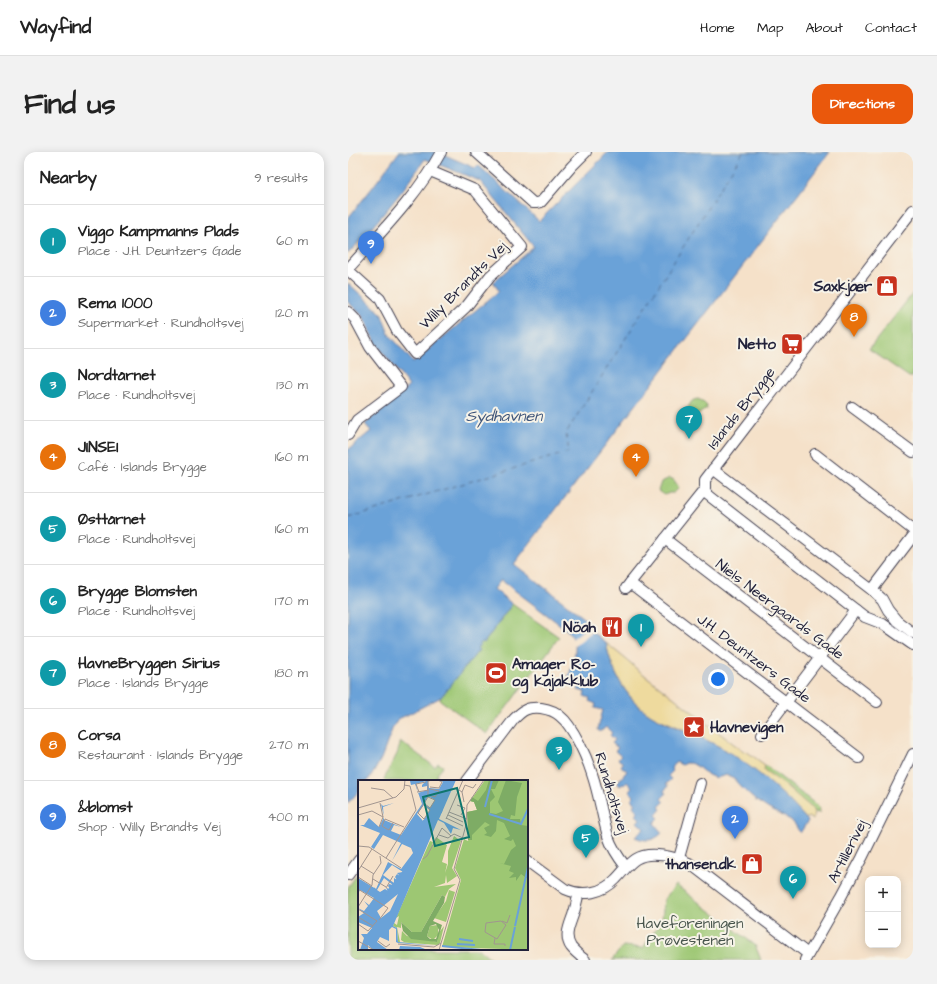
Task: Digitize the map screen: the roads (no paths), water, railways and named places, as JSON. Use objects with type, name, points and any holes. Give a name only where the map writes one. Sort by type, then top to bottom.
[{"type":"street","points":[[432,168],[441,152]]},
{"type":"street","points":[[476,152],[533,203],[541,202],[586,152]]},
{"type":"street","name":"Willy Brandts Vej","points":[[432,168],[475,190],[522,248],[490,276],[466,307],[415,354],[397,331],[380,299],[348,270],[406,203],[432,168]]},
{"type":"street","name":"Islands Brygge","points":[[628,585],[703,492],[705,489],[704,480],[913,210]]},
{"type":"street","points":[[348,312],[355,319],[370,348],[401,386],[357,420],[348,435]]},
{"type":"street","points":[[852,407],[913,452]]},
{"type":"street","points":[[815,454],[913,530]]},
{"type":"street","points":[[713,469],[872,590],[882,599],[888,610],[897,621],[913,632]]},
{"type":"street","points":[[703,492],[865,617],[883,624],[913,645]]},
{"type":"street","points":[[872,590],[913,536]]},
{"type":"street","name":"Niels Neergaards Gade","points":[[665,539],[877,702]]},
{"type":"street","name":"J.H. Deuntzers Gade","points":[[628,585],[859,758]]},
{"type":"street","points":[[762,734],[856,610]]},
{"type":"street","name":"Rundholtsvej","points":[[468,780],[514,719],[523,711],[530,708],[545,708],[553,711],[561,716],[568,724],[581,745],[593,774],[609,837],[626,868]]},
{"type":"street","name":"Artillerivej","points":[[806,957],[862,858],[913,754]]},
{"type":"street","points":[[679,858],[700,783]]},
{"type":"street","points":[[528,862],[566,889],[572,892],[587,893],[596,892],[605,888],[636,859],[658,855],[679,858],[689,863],[806,957]]},
{"type":"street","points":[[348,875],[358,861]]},
{"type":"street","points":[[578,893],[567,933],[570,946],[585,960]]},
{"type":"water","name":"Sydhavnen","points":[[399,152],[438,152],[475,168],[478,165],[539,221],[608,152],[830,152],[514,564],[588,621],[584,625],[606,643],[612,665],[622,686],[636,703],[655,717],[722,748],[757,772],[789,800],[808,821],[800,833],[791,820],[755,800],[732,777],[728,775],[717,778],[713,777],[693,764],[685,763],[682,765],[676,762],[671,768],[673,771],[668,776],[671,779],[666,784],[668,786],[664,791],[666,794],[661,799],[664,802],[659,807],[661,809],[656,815],[659,818],[654,823],[662,833],[656,838],[650,840],[643,840],[635,837],[644,829],[637,822],[640,819],[635,814],[638,812],[633,806],[636,804],[631,799],[634,796],[629,791],[632,788],[627,782],[620,786],[617,783],[627,771],[621,766],[623,763],[618,759],[621,756],[615,751],[618,748],[612,743],[615,740],[610,735],[612,733],[606,727],[600,732],[598,729],[603,710],[595,708],[596,704],[589,701],[590,698],[584,696],[585,692],[578,690],[579,686],[573,684],[573,680],[568,679],[575,653],[575,643],[573,638],[567,630],[501,580],[494,589],[512,604],[484,643],[482,642],[477,648],[479,650],[441,697],[398,719],[393,727],[381,759],[372,775],[368,780],[358,780],[358,792],[348,803],[348,450],[371,431],[365,424],[409,386],[378,346],[363,316],[348,302],[348,283],[381,313],[389,334],[413,362],[499,291],[493,282],[534,247],[480,181],[425,159],[388,208],[348,254],[348,218]]},
{"type":"place","name":"&blomst","points":[[371,264]]},
{"type":"place","name":"Saxkjær","points":[[887,286]]},
{"type":"place","name":"Corsa","points":[[854,337]]},
{"type":"place","name":"Netto","points":[[792,344]]},
{"type":"place","name":"HavneBryggen Sirius","points":[[689,439]]},
{"type":"place","name":"JINSEI","points":[[636,477]]},
{"type":"place","name":"Nöah","points":[[612,627]]},
{"type":"place","name":"Viggo Kampmanns Plads","points":[[641,647]]},
{"type":"place","name":"Amager Ro- og kajakklub","points":[[496,673]]},
{"type":"place","name":"Havnevigen","points":[[694,727]]},
{"type":"place","name":"Nordtårnet","points":[[559,770]]},
{"type":"place","name":"Rema 1000","points":[[735,839]]},
{"type":"place","name":"Østtårnet","points":[[586,858]]},
{"type":"place","name":"thansen.dk","points":[[752,864]]},
{"type":"place","name":"Brygge Blomsten","points":[[793,899]]},
{"type":"park label","name":"Haveforeningen Prøvestenen","points":[[690,932]]}]
